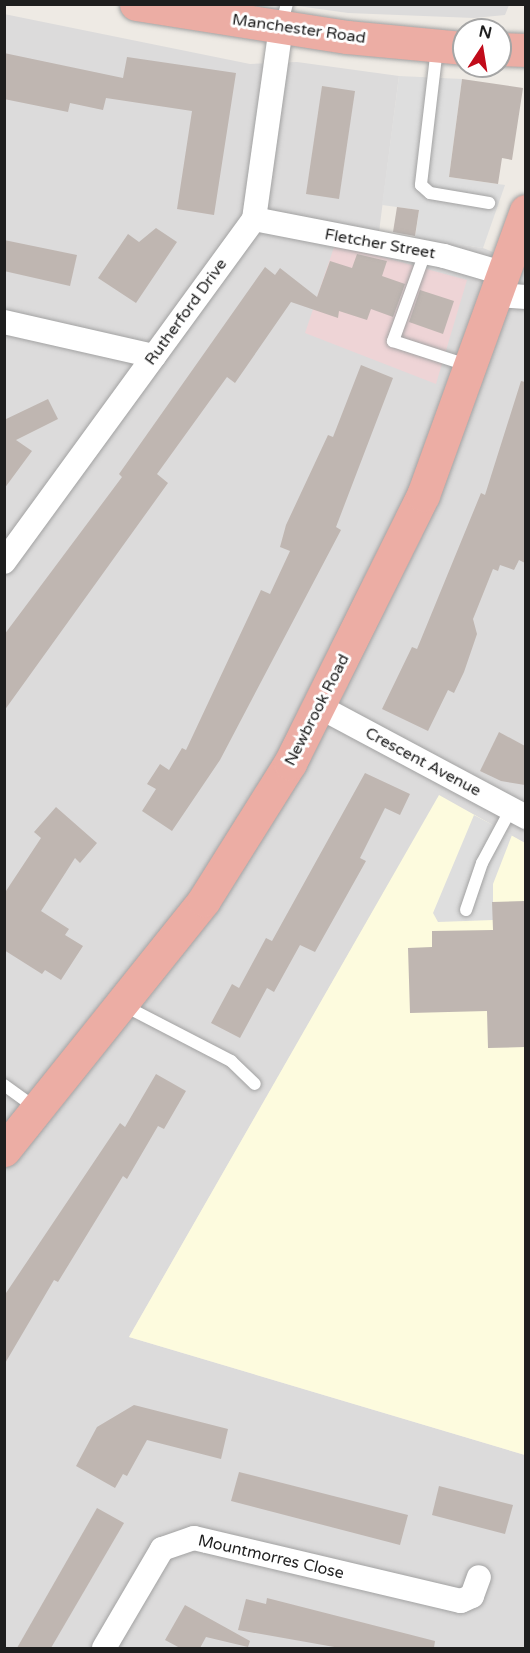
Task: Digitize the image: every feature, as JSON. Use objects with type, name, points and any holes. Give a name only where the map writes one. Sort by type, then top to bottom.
[{"type":"highway","name":"Manchester Road","points":[[136,4],[284,16],[451,47]]},
{"type":"highway","name":"Newbrook Road","points":[[4,1150],[122,1005],[240,846],[320,707],[423,495],[471,367],[509,289],[525,211]]},
{"type":"street","name":"Rutherford Drive","points":[[4,562],[254,219],[284,16]]},
{"type":"street","name":"Fletcher Street","points":[[254,219],[425,253],[509,289]]},
{"type":"street","points":[[4,322],[154,356]]},
{"type":"street","name":"Crescent Avenue","points":[[320,707],[518,813]]},
{"type":"street","name":"Mountmorres Close","points":[[104,1648],[162,1549],[194,1538],[461,1601],[472,1596],[479,1577]]},
{"type":"lane","points":[[451,47],[421,185],[430,193],[489,203]]},
{"type":"lane","points":[[425,253],[393,341],[471,367]]},
{"type":"lane","points":[[466,910],[482,863],[518,813]]},
{"type":"lane","points":[[122,1005],[231,1061],[255,1084]]},
{"type":"lane","points":[[4,1085],[37,1109]]},
{"type":"shaded area","points":[[291,5],[509,5],[505,15],[474,18],[348,13]]},
{"type":"shaded area","points":[[4,14],[250,64],[297,62],[399,76],[379,232],[483,248],[525,265],[525,843],[439,796],[129,1337],[525,1455],[525,1648],[5,1648]]},
{"type":"shaded area","points":[[399,76],[462,79],[449,177],[505,185],[483,248],[415,238],[419,210],[382,205]]},
{"type":"shaded area","points":[[335,244],[467,280],[436,384],[305,333]]},
{"type":"shaded area","points":[[439,795],[525,843],[525,1455],[129,1337]]},
{"type":"shaded area","points":[[474,815],[512,835],[493,884],[493,920],[438,922],[433,913]]},
{"type":"building","points":[[4,53],[123,78],[127,57],[236,73],[214,215],[177,209],[192,111],[106,98],[103,110],[70,103],[68,112],[4,99]]},
{"type":"building","points":[[462,79],[523,88],[512,160],[502,158],[498,184],[449,177]]},
{"type":"building","points":[[322,86],[355,91],[339,199],[306,194]]},
{"type":"building","points":[[397,207],[419,210],[415,236],[393,232]]},
{"type":"building","points":[[156,228],[177,242],[136,303],[98,278],[128,234],[139,242]]},
{"type":"building","points":[[4,240],[77,255],[70,286],[4,271]]},
{"type":"building","points":[[357,254],[387,261],[382,276],[405,284],[393,317],[371,309],[367,320],[339,311],[338,318],[291,302],[235,383],[227,377],[157,474],[168,483],[4,711],[4,635],[122,477],[119,474],[265,267],[275,275],[280,268],[317,297],[330,261],[352,268]]},
{"type":"building","points":[[420,290],[454,301],[443,334],[409,322]]},
{"type":"building","points":[[361,365],[393,378],[336,527],[341,530],[220,760],[172,831],[142,811],[156,789],[147,784],[160,764],[169,770],[182,748],[186,750],[261,590],[270,594],[290,551],[280,547],[286,525],[328,435],[333,437]]},
{"type":"building","points":[[521,381],[525,382],[525,563],[519,560],[514,570],[500,565],[498,571],[493,569],[473,619],[477,634],[464,672],[454,693],[448,690],[428,731],[382,709],[412,647],[417,649],[481,493],[485,495]]},
{"type":"building","points":[[48,399],[58,419],[16,440],[32,451],[4,489],[4,420]]},
{"type":"building","points":[[499,732],[525,746],[525,785],[501,781],[480,771]]},
{"type":"building","points":[[365,773],[410,794],[400,815],[385,808],[360,858],[366,861],[315,952],[300,945],[274,992],[267,988],[240,1038],[211,1023],[232,984],[239,988],[266,938],[272,941]]},
{"type":"building","points":[[56,807],[97,843],[80,863],[75,858],[41,911],[69,929],[65,935],[83,946],[61,980],[45,970],[42,974],[4,950],[4,894],[41,838],[34,832]]},
{"type":"building","points":[[525,901],[525,1047],[488,1048],[487,1011],[410,1013],[408,948],[432,947],[432,931],[493,930],[492,902]]},
{"type":"building","points":[[156,1074],[186,1091],[164,1129],[158,1126],[127,1179],[123,1176],[58,1282],[54,1280],[4,1365],[4,1296],[120,1123],[125,1127]]},
{"type":"building","points":[[134,1405],[228,1429],[221,1459],[147,1440],[127,1476],[123,1474],[115,1488],[76,1466],[97,1427]]},
{"type":"building","points":[[239,1472],[408,1515],[400,1545],[231,1501]]},
{"type":"building","points":[[439,1486],[513,1505],[505,1534],[432,1515]]},
{"type":"building","points":[[97,1508],[124,1523],[51,1648],[17,1648]]},
{"type":"building","points":[[267,1598],[435,1641],[434,1648],[340,1648],[238,1630],[246,1599],[266,1604]]},
{"type":"building","points":[[185,1605],[250,1641],[248,1647],[206,1637],[200,1648],[180,1648],[165,1640]]}]
